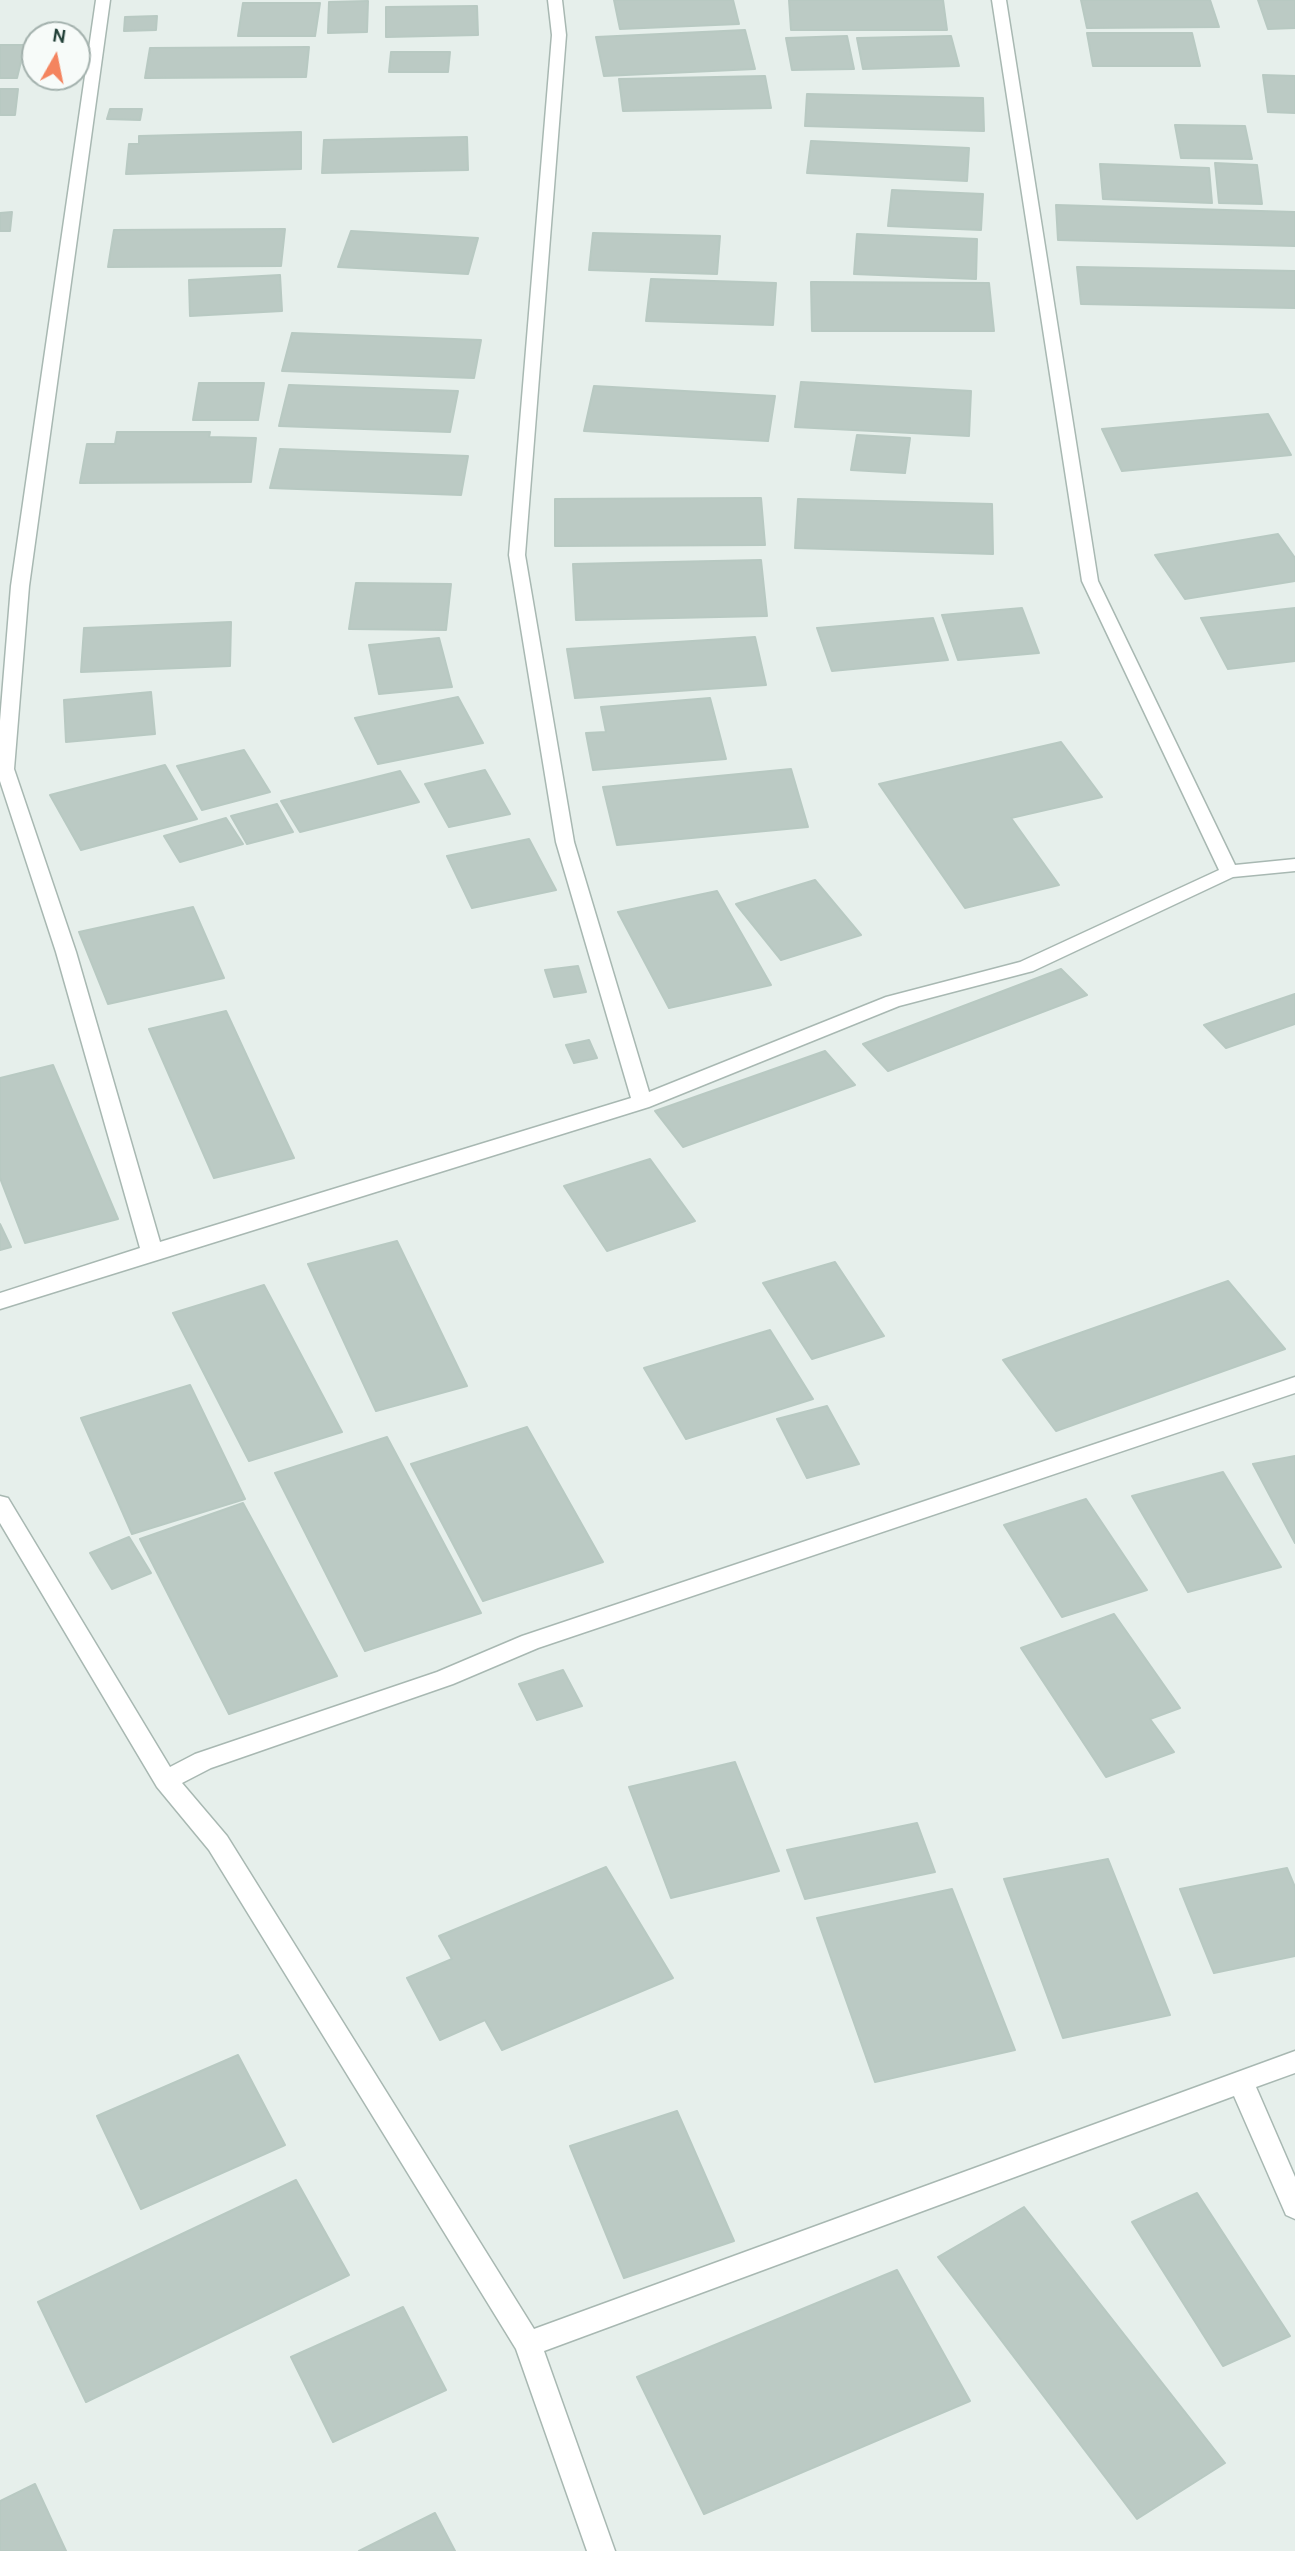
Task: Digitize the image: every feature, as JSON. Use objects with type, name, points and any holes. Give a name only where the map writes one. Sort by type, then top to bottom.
[{"type":"street","points":[[103,0],[20,586],[5,769],[66,952],[152,1252]]},
{"type":"street","points":[[555,0],[559,35],[517,555],[565,842],[642,1102]]},
{"type":"street","points":[[999,0],[1090,581],[1229,872]]},
{"type":"street","points":[[0,1301],[642,1102],[892,1001],[1026,967],[1229,872],[1295,865]]},
{"type":"street","points":[[165,1780],[203,1761],[444,1678],[530,1642],[1295,1385]]},
{"type":"street","points":[[0,1504],[165,1780],[218,1843],[528,2344],[601,2551]]},
{"type":"street","points":[[528,2344],[1295,2062]]},
{"type":"street","points":[[1241,2082],[1295,2207]]},
{"type":"building","points":[[614,0],[733,0],[739,24],[620,29]]},
{"type":"building","points":[[789,0],[943,0],[947,30],[791,30]]},
{"type":"building","points":[[1081,0],[1210,0],[1219,27],[1087,28]]},
{"type":"building","points":[[1258,0],[1295,0],[1295,28],[1268,29]]},
{"type":"building","points":[[368,1],[367,32],[328,33],[329,2]]},
{"type":"building","points":[[243,3],[320,3],[315,36],[238,36]]},
{"type":"building","points":[[477,6],[478,35],[386,37],[386,7]]},
{"type":"building","points":[[157,16],[156,30],[124,31],[125,17]]},
{"type":"building","points":[[745,30],[755,69],[604,76],[596,37]]},
{"type":"building","points":[[1087,33],[1192,33],[1200,66],[1093,66]]},
{"type":"building","points":[[847,36],[854,69],[792,70],[786,38]]},
{"type":"building","points":[[951,36],[959,66],[863,69],[857,38]]},
{"type":"building","points":[[0,45],[21,45],[17,78],[0,78]]},
{"type":"building","points":[[309,47],[306,77],[145,78],[150,48]]},
{"type":"building","points":[[391,52],[450,52],[448,72],[389,72]]},
{"type":"building","points":[[1263,75],[1295,76],[1295,113],[1268,112]]},
{"type":"building","points":[[765,76],[771,108],[623,111],[619,79]]},
{"type":"building","points":[[0,89],[18,89],[15,115],[0,115]]},
{"type":"building","points":[[807,94],[983,98],[984,131],[805,126]]},
{"type":"building","points":[[110,109],[142,109],[140,120],[107,119]]},
{"type":"building","points":[[1175,125],[1245,126],[1252,159],[1181,158]]},
{"type":"building","points":[[301,132],[301,169],[126,174],[129,144],[139,144],[139,136]]},
{"type":"building","points":[[467,137],[468,170],[322,173],[324,140]]},
{"type":"building","points":[[811,141],[969,148],[967,181],[807,173]]},
{"type":"building","points":[[1215,163],[1257,165],[1262,204],[1219,203]]},
{"type":"building","points":[[1100,164],[1209,168],[1212,203],[1103,199]]},
{"type":"building","points":[[892,190],[983,194],[981,230],[888,226]]},
{"type":"building","points":[[1056,205],[1295,212],[1295,246],[1058,240]]},
{"type":"building","points":[[12,212],[10,231],[0,231],[0,213]]},
{"type":"building","points":[[285,229],[281,266],[108,267],[114,230]]},
{"type":"building","points":[[351,231],[478,238],[468,274],[338,267]]},
{"type":"building","points":[[593,233],[720,236],[717,274],[589,270]]},
{"type":"building","points":[[857,234],[977,239],[976,279],[854,274]]},
{"type":"building","points":[[1077,267],[1295,271],[1295,308],[1081,304]]},
{"type":"building","points":[[280,275],[282,311],[190,316],[189,280]]},
{"type":"building","points":[[651,279],[776,283],[773,325],[646,321]]},
{"type":"building","points":[[811,282],[989,283],[994,331],[812,331]]},
{"type":"building","points":[[292,333],[481,340],[474,378],[282,371]]},
{"type":"building","points":[[801,382],[971,391],[969,436],[795,427]]},
{"type":"building","points":[[199,383],[264,383],[258,420],[193,420]]},
{"type":"building","points":[[289,385],[458,391],[450,432],[279,426]]},
{"type":"building","points":[[594,386],[775,396],[768,441],[584,431]]},
{"type":"building","points":[[1268,414],[1291,455],[1122,471],[1102,429]]},
{"type":"building","points":[[117,432],[210,432],[209,437],[256,438],[251,482],[80,483],[87,444],[115,444]]},
{"type":"building","points":[[857,435],[910,438],[905,473],[851,470]]},
{"type":"building","points":[[280,449],[468,456],[461,495],[270,488]]},
{"type":"building","points":[[761,498],[765,545],[555,546],[555,499]]},
{"type":"building","points":[[798,499],[992,504],[993,554],[795,548]]},
{"type":"building","points":[[1278,534],[1295,558],[1295,581],[1185,599],[1155,555]]},
{"type":"building","points":[[761,560],[767,616],[576,620],[573,564]]},
{"type":"building","points":[[356,583],[451,584],[446,630],[349,629]]},
{"type":"building","points":[[1022,608],[1039,653],[958,660],[942,615]]},
{"type":"building","points":[[1295,608],[1295,661],[1228,669],[1201,618]]},
{"type":"building","points":[[933,618],[948,660],[832,671],[817,628]]},
{"type":"building","points":[[231,622],[230,666],[81,672],[84,628]]},
{"type":"building","points":[[755,637],[766,685],[575,698],[567,649]]},
{"type":"building","points":[[439,638],[452,687],[379,694],[369,645]]},
{"type":"building","points":[[151,692],[155,734],[66,742],[64,700]]},
{"type":"building","points":[[458,697],[483,743],[378,764],[355,718]]},
{"type":"building","points":[[710,698],[726,759],[593,770],[586,733],[606,732],[601,707]]},
{"type":"building","points":[[1061,742],[1102,797],[1011,818],[1059,885],[965,908],[879,784]]},
{"type":"building","points":[[244,750],[270,792],[202,810],[177,766]]},
{"type":"building","points":[[165,765],[197,819],[81,850],[50,795]]},
{"type":"building","points":[[791,769],[808,827],[617,845],[603,787]]},
{"type":"building","points":[[485,770],[510,814],[449,827],[425,784]]},
{"type":"building","points":[[400,771],[419,802],[300,832],[281,801]]},
{"type":"building","points":[[277,804],[293,832],[247,844],[231,816]]},
{"type":"building","points":[[226,818],[243,844],[180,862],[164,836]]},
{"type":"building","points":[[529,839],[556,890],[472,908],[447,856]]},
{"type":"building","points":[[815,880],[861,935],[781,960],[736,904]]},
{"type":"building","points":[[717,891],[771,985],[669,1008],[618,912]]},
{"type":"building","points":[[193,907],[224,978],[108,1004],[79,932]]},
{"type":"building","points":[[578,966],[586,992],[554,997],[545,970]]},
{"type":"building","points":[[1061,969],[1087,995],[888,1071],[863,1044]]},
{"type":"building","points":[[1295,994],[1295,1024],[1226,1048],[1204,1025]]},
{"type":"building","points":[[226,1011],[294,1158],[214,1178],[149,1029]]},
{"type":"building","points":[[589,1040],[597,1058],[574,1063],[566,1045]]},
{"type":"building","points":[[825,1051],[855,1085],[683,1147],[655,1111]]},
{"type":"building","points":[[53,1065],[118,1219],[25,1243],[0,1178],[0,1078]]},
{"type":"building","points":[[650,1159],[695,1221],[607,1251],[564,1186]]},
{"type":"building","points":[[0,1224],[11,1247],[0,1250]]},
{"type":"building","points":[[397,1241],[467,1386],[376,1411],[308,1264]]},
{"type":"building","points":[[835,1262],[884,1336],[812,1359],[763,1283]]},
{"type":"building","points":[[1228,1281],[1285,1349],[1056,1431],[1003,1360]]},
{"type":"building","points":[[264,1285],[342,1432],[249,1461],[173,1313]]},
{"type":"building","points":[[770,1330],[813,1399],[686,1439],[644,1368]]},
{"type":"building","points":[[190,1385],[245,1499],[132,1534],[81,1418]]},
{"type":"building","points":[[827,1406],[859,1464],[807,1478],[777,1419]]},
{"type":"building","points":[[527,1427],[603,1562],[483,1601],[411,1464]]},
{"type":"building","points":[[387,1437],[481,1613],[365,1651],[275,1473]]},
{"type":"building","points":[[1295,1456],[1295,1543],[1253,1464]]},
{"type":"building","points":[[1223,1472],[1281,1567],[1188,1592],[1132,1496]]},
{"type":"building","points":[[1086,1499],[1147,1590],[1062,1617],[1004,1525]]},
{"type":"building","points":[[243,1503],[337,1676],[229,1714],[140,1539]]},
{"type":"building","points":[[129,1537],[151,1573],[112,1589],[90,1553]]},
{"type":"building","points":[[1114,1614],[1180,1708],[1150,1719],[1174,1752],[1106,1777],[1021,1648]]},
{"type":"building","points":[[563,1670],[582,1706],[537,1720],[519,1684]]},
{"type":"building","points":[[735,1762],[779,1871],[671,1898],[629,1787]]},
{"type":"building","points":[[917,1823],[935,1872],[805,1899],[787,1850]]},
{"type":"building","points":[[1108,1859],[1170,2015],[1063,2038],[1004,1879]]},
{"type":"building","points":[[606,1867],[673,1978],[502,2050],[485,2020],[440,2040],[407,1978],[452,1959],[439,1936]]},
{"type":"building","points":[[1287,1868],[1295,1887],[1295,1956],[1214,1973],[1180,1889]]},
{"type":"building","points":[[952,1889],[1015,2050],[875,2082],[817,1918]]},
{"type":"building","points":[[238,2055],[285,2145],[141,2209],[97,2116]]},
{"type":"building","points":[[677,2111],[734,2241],[624,2278],[570,2146]]},
{"type":"building","points":[[296,2180],[349,2275],[86,2402],[38,2302]]},
{"type":"building","points":[[1197,2193],[1290,2336],[1223,2366],[1132,2222]]},
{"type":"building","points":[[1024,2207],[1225,2463],[1137,2519],[938,2257]]},
{"type":"building","points":[[897,2270],[970,2401],[704,2514],[637,2377]]},
{"type":"building","points":[[403,2307],[446,2390],[333,2442],[291,2357]]},
{"type":"building","points":[[35,2484],[66,2551],[0,2551],[0,2501]]},
{"type":"building","points":[[435,2513],[455,2551],[359,2551]]}]
